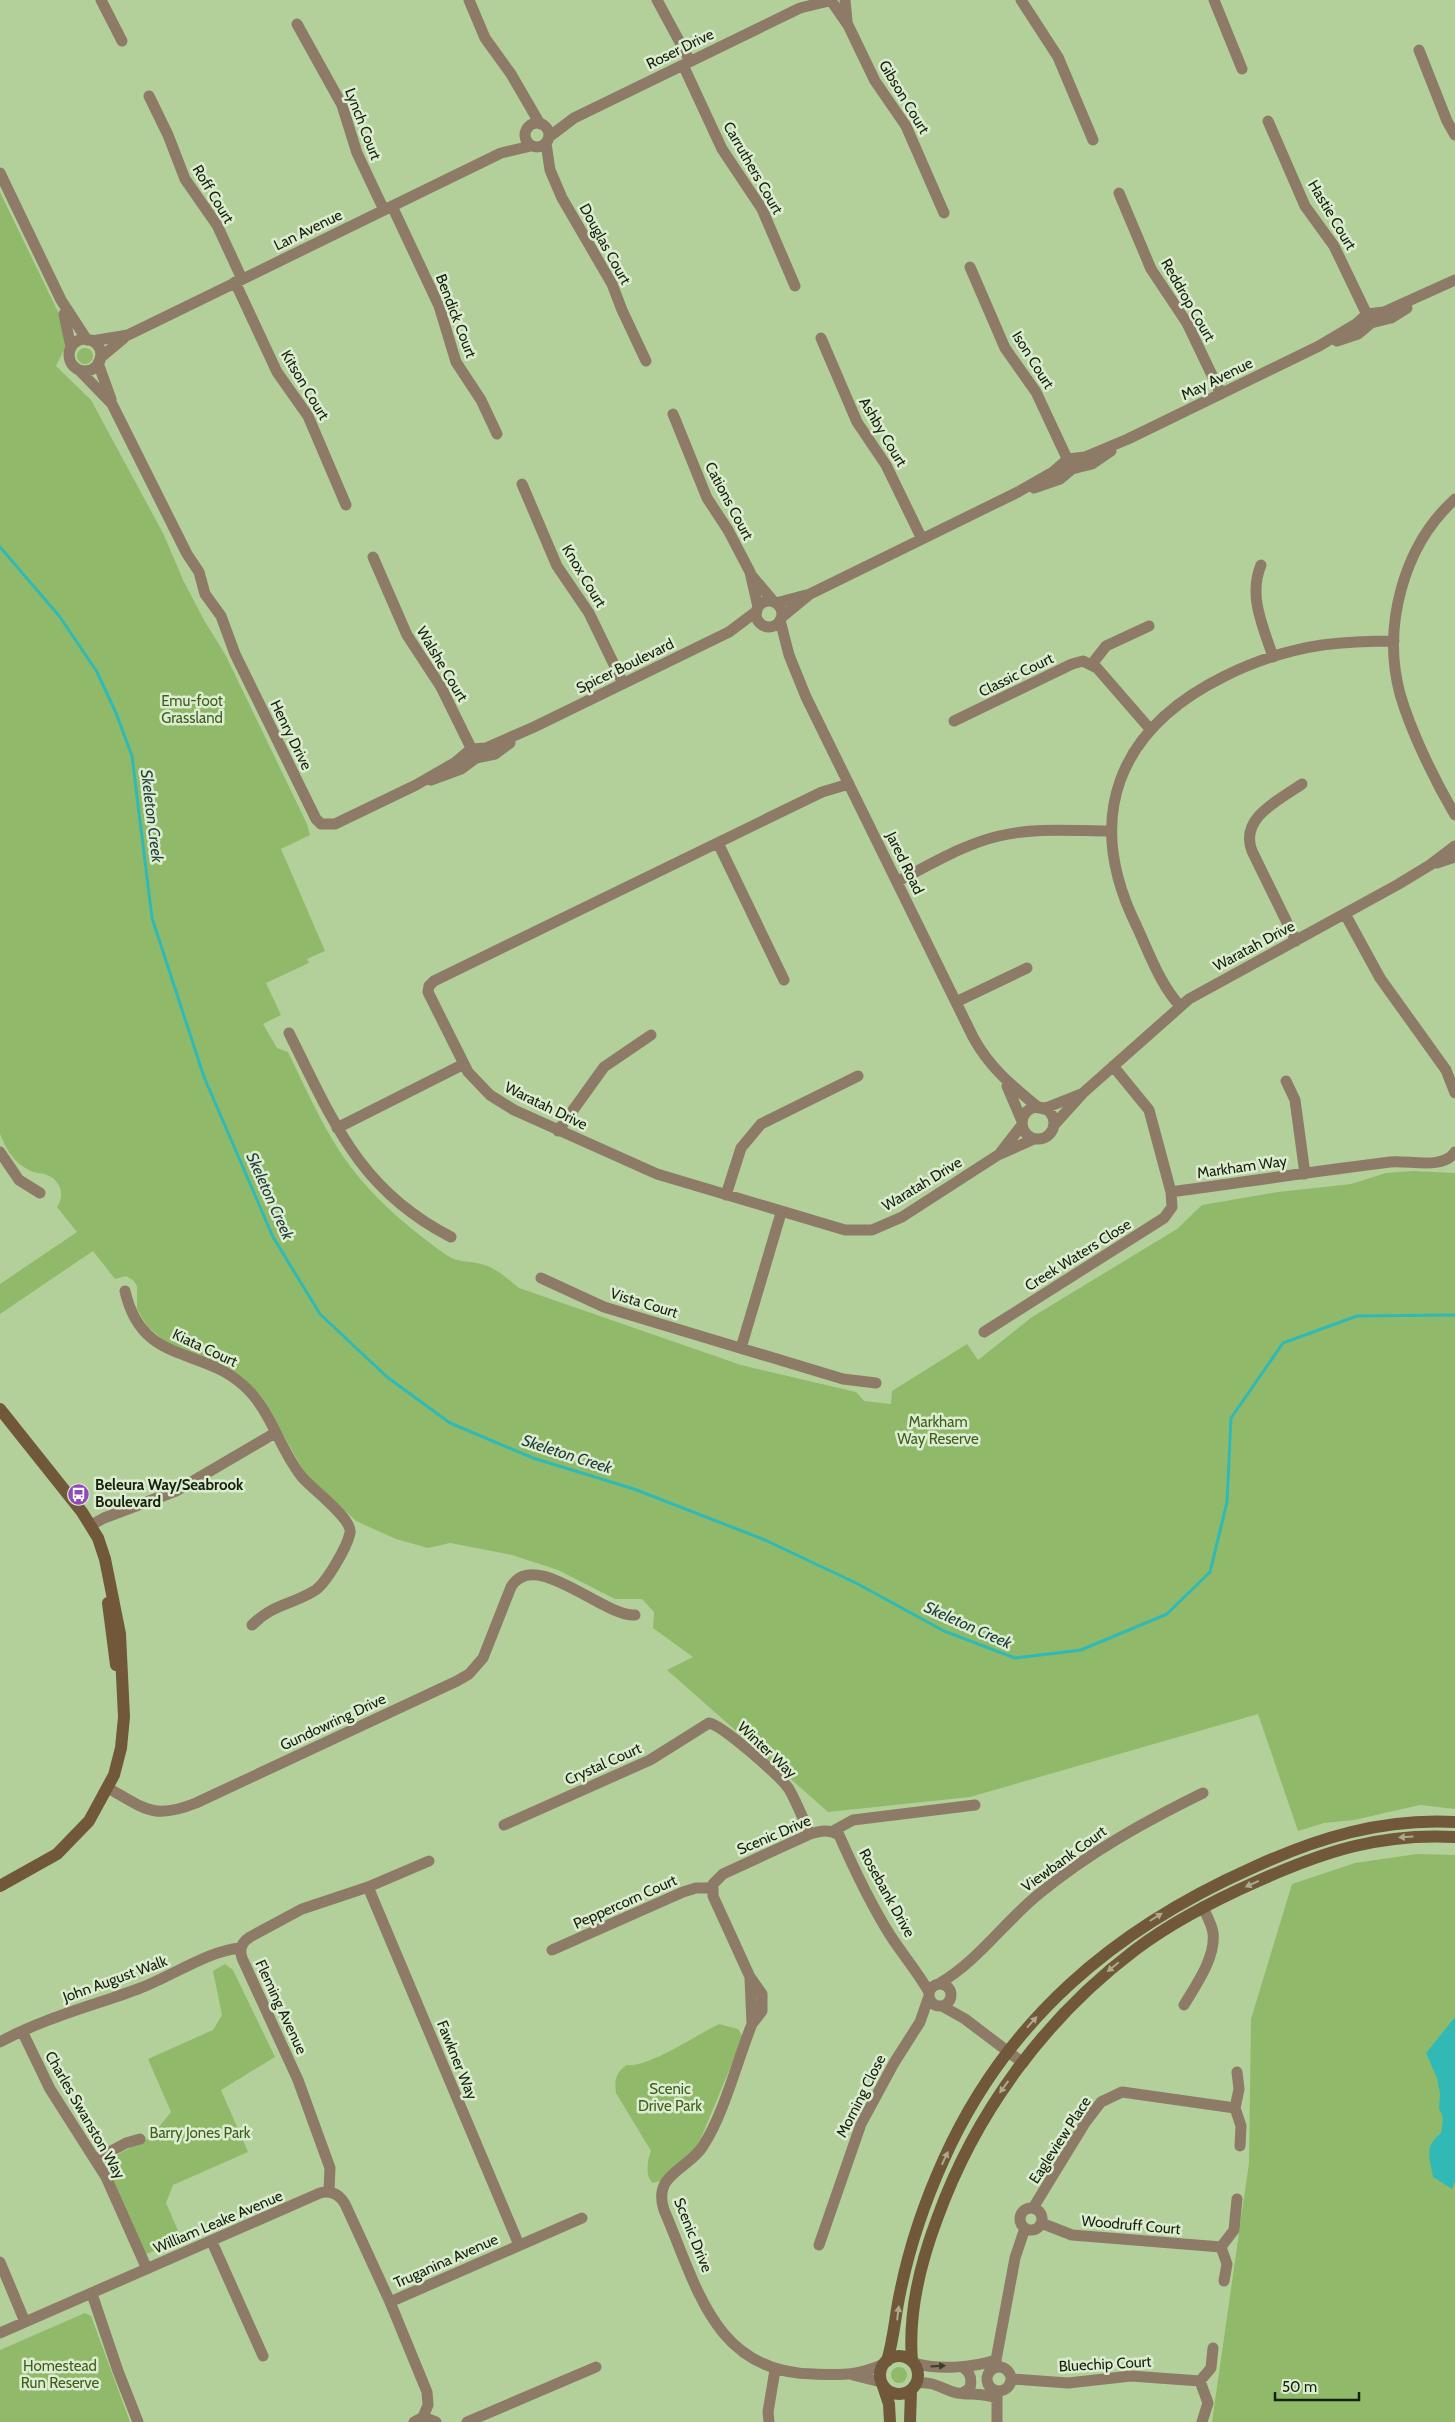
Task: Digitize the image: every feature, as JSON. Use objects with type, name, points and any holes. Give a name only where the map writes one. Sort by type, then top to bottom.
[{"type":"street","points":[[101,0],[122,42]]},
{"type":"street","points":[[469,0],[485,38],[511,74],[540,124],[546,128],[548,140],[540,147],[532,146],[526,142],[529,118],[525,100]]},
{"type":"street","name":"Carruthers Court","points":[[657,0],[722,149],[762,209],[795,286]]},
{"type":"street","name":"Roser Drive","points":[[548,140],[574,118],[805,4],[835,0]]},
{"type":"street","name":"Gibson Court","points":[[835,0],[875,81],[912,137],[944,213]]},
{"type":"street","points":[[1021,0],[1058,57],[1093,140]]},
{"type":"street","points":[[1214,0],[1242,69]]},
{"type":"street","name":"Lynch Court","points":[[297,24],[342,105],[357,154],[388,208]]},
{"type":"street","points":[[1419,50],[1447,121],[1455,135]]},
{"type":"street","name":"Roff Court","points":[[148,96],[168,135],[185,179],[213,220],[239,281]]},
{"type":"street","name":"Roser Drive","points":[[540,124],[574,118]]},
{"type":"street","name":"Hastie Court","points":[[1268,121],[1305,206],[1334,246],[1369,319]]},
{"type":"street","points":[[526,131],[532,124],[540,124]]},
{"type":"street","name":"Lan Avenue","points":[[501,153],[526,131]]},
{"type":"street","name":"Douglas Court","points":[[548,140],[550,170]]},
{"type":"street","name":"Lan Avenue","points":[[99,361],[128,335],[501,153],[532,146]]},
{"type":"street","name":"Douglas Court","points":[[532,146],[550,170],[584,238],[612,284],[646,361]]},
{"type":"street","points":[[0,173],[61,300],[90,341],[99,348],[99,361],[91,370],[79,370],[71,363],[69,358],[71,348],[61,300]]},
{"type":"street","name":"Reddrop Court","points":[[1119,193],[1151,269],[1187,323],[1221,394]]},
{"type":"street","name":"Bendick Court","points":[[388,208],[439,306],[456,362],[481,400],[497,434]]},
{"type":"street","name":"Ison Court","points":[[970,266],[1005,348],[1036,392],[1070,464]]},
{"type":"street","name":"May Avenue","points":[[922,539],[1018,492],[1060,479],[1070,464],[1092,464],[1128,439],[1319,346],[1356,324],[1455,280]]},
{"type":"street","name":"Kitson Court","points":[[239,281],[276,372],[308,416],[346,505]]},
{"type":"street","name":"Lan Avenue","points":[[90,341],[128,335]]},
{"type":"street","name":"Ashby Court","points":[[821,338],[857,422],[886,465],[922,539]]},
{"type":"street","points":[[71,348],[78,341],[90,341]]},
{"type":"street","name":"Henry Drive","points":[[99,361],[112,404],[187,554],[199,597],[235,654],[316,819],[324,825]]},
{"type":"street","name":"Henry Drive","points":[[79,370],[112,404]]},
{"type":"street","name":"Cations Court","points":[[673,414],[707,498],[728,530],[750,572],[775,602]]},
{"type":"street","name":"Knox Court","points":[[522,484],[557,566],[589,614],[623,683]]},
{"type":"street","points":[[1455,499],[1440,515],[1414,554],[1400,592],[1394,641],[1397,679],[1406,712],[1455,815]]},
{"type":"street","points":[[810,594],[774,625],[765,625],[758,619],[758,609],[763,602],[775,602],[810,594],[922,539]]},
{"type":"street","name":"Walshe Court","points":[[373,557],[406,636],[441,687],[473,754]]},
{"type":"street","points":[[1261,565],[1255,579],[1255,598],[1273,657]]},
{"type":"street","name":"Cations Court","points":[[750,572],[758,609]]},
{"type":"street","points":[[775,602],[781,609],[781,618]]},
{"type":"street","name":"Spicer Boulevard","points":[[324,825],[335,824],[416,785],[456,762],[534,727],[729,632],[758,609]]},
{"type":"street","name":"Jared Road","points":[[781,618],[789,656]]},
{"type":"street","name":"Spicer Boulevard","points":[[729,632],[765,625]]},
{"type":"street","name":"Jared Road","points":[[765,625],[776,635],[789,656],[806,697],[956,1002],[978,1046],[1004,1080],[1022,1123]]},
{"type":"street","points":[[1149,626],[1106,646],[1092,664],[1150,729]]},
{"type":"street","points":[[1180,1006],[1168,990],[1125,901],[1113,862],[1111,831],[1113,808],[1123,772],[1134,752],[1150,729],[1167,712],[1205,686],[1238,669],[1273,657],[1322,645],[1394,641]]},
{"type":"street","name":"Classic Court","points":[[954,721],[1072,664],[1083,661],[1092,664]]},
{"type":"street","name":"Waratah Drive","points":[[847,780],[434,981],[429,986],[428,992],[464,1064],[474,1079],[490,1096],[514,1110],[657,1174],[782,1213],[845,1230],[872,1230],[902,1217],[998,1155],[1034,1139]]},
{"type":"street","points":[[1296,941],[1248,839],[1251,826],[1258,816],[1302,784]]},
{"type":"street","points":[[898,881],[967,847],[997,836],[1028,831],[1111,831]]},
{"type":"street","points":[[718,843],[784,980]]},
{"type":"street","name":"Waratah Drive","points":[[1054,1125],[1083,1093],[1180,1006],[1208,988],[1345,914],[1430,865],[1455,846]]},
{"type":"street","name":"Waratah Drive","points":[[1430,865],[1455,857]]},
{"type":"street","points":[[1345,914],[1380,978],[1446,1070],[1455,1093]]},
{"type":"street","points":[[956,1002],[1027,968]]},
{"type":"street","points":[[289,1033],[337,1128],[363,1168],[378,1185],[417,1219],[451,1237]]},
{"type":"street","points":[[558,1130],[604,1067],[651,1035]]},
{"type":"street","points":[[337,1128],[464,1064]]},
{"type":"street","points":[[1113,1066],[1149,1110],[1171,1192]]},
{"type":"street","points":[[726,1195],[741,1148],[761,1124],[858,1076]]},
{"type":"street","name":"Jared Road","points":[[1004,1080],[1041,1108]]},
{"type":"street","points":[[1286,1081],[1294,1100],[1305,1174]]},
{"type":"street","name":"Waratah Drive","points":[[1041,1108],[1083,1093]]},
{"type":"street","points":[[1041,1108],[1052,1117],[1054,1125],[1047,1136],[1034,1139],[1026,1134],[1022,1123],[1027,1113],[1041,1108]]},
{"type":"street","name":"Waratah Drive","points":[[998,1155],[1022,1123]]},
{"type":"street","points":[[0,1152],[19,1180],[40,1193]]},
{"type":"street","name":"Markham Way","points":[[1171,1192],[1402,1161],[1441,1162],[1450,1159],[1455,1152]]},
{"type":"street","name":"Creek Waters Close","points":[[984,1332],[1164,1218],[1172,1207],[1171,1192]]},
{"type":"street","points":[[741,1348],[782,1213]]},
{"type":"street","name":"Vista Court","points":[[542,1278],[604,1308],[842,1379],[876,1383]]},
{"type":"street","name":"Kiata Court","points":[[125,1291],[132,1314],[146,1332],[170,1350],[214,1367],[238,1380],[262,1407],[275,1433],[302,1477],[346,1519],[350,1527],[346,1542],[320,1586],[314,1591],[270,1610],[252,1625]]},
{"type":"street","points":[[0,1409],[91,1525],[102,1548],[120,1634],[123,1702],[121,1748],[108,1788],[89,1821],[69,1843],[39,1866],[0,1886]]},
{"type":"street","points":[[91,1525],[104,1518],[176,1491],[275,1433]]},
{"type":"street","name":"Gundowring Drive","points":[[108,1788],[144,1808],[159,1812],[170,1812],[196,1803],[457,1681],[469,1674],[483,1658],[511,1587],[520,1577],[526,1574],[535,1574],[569,1586],[621,1613],[635,1615]]},
{"type":"street","name":"Crystal Court","points":[[504,1825],[650,1760],[709,1723]]},
{"type":"street","name":"Winter Way","points":[[709,1723],[718,1726],[729,1734],[784,1782],[810,1834]]},
{"type":"street","name":"Viewbank Court","points":[[939,1983],[960,1970],[1017,1913],[1097,1850],[1145,1822],[1202,1793]]},
{"type":"street","name":"Scenic Drive","points":[[882,2383],[853,2375],[805,2374],[775,2370],[748,2357],[732,2345],[720,2330],[706,2306],[664,2210],[663,2189],[670,2176],[696,2155],[703,2146],[752,2024],[750,1977],[713,1896],[712,1888],[723,1874],[810,1834],[824,1830],[833,1831],[853,1820],[975,1805]]},
{"type":"street","points":[[890,2422],[889,2404],[882,2383],[881,2372],[895,2334],[900,2294],[928,2197],[964,2120],[1007,2052],[1049,2003],[1108,1951],[1150,1921],[1199,1893],[1296,1848],[1354,1830],[1392,1824],[1455,1822]]},
{"type":"street","name":"Rosebank Drive","points":[[833,1831],[839,1835],[860,1881],[890,1935],[916,1969],[929,1994]]},
{"type":"street","points":[[910,2422],[914,2386],[918,2373],[913,2362],[910,2334],[916,2289],[927,2245],[949,2186],[978,2129],[1023,2063],[1064,2013],[1109,1970],[1156,1935],[1203,1907],[1280,1871],[1337,1849],[1394,1838],[1455,1837]]},
{"type":"street","name":"Fleming Avenue","points":[[329,2191],[330,2168],[286,2051],[242,1958],[240,1948],[244,1940],[250,1936],[292,1914],[323,1901],[368,1887],[429,1861]]},
{"type":"street","name":"Fawkner Way","points":[[368,1887],[519,2245]]},
{"type":"street","name":"Peppercorn Court","points":[[552,1950],[683,1892],[696,1888],[712,1888]]},
{"type":"street","points":[[1184,2005],[1200,1978],[1214,1944],[1213,1930],[1203,1907]]},
{"type":"street","name":"John August Walk","points":[[0,2042],[72,2011],[139,1989],[221,1952],[240,1948]]},
{"type":"street","name":"Rosebank Drive","points":[[916,1969],[939,1983]]},
{"type":"street","name":"Viewbank Court","points":[[951,1994],[960,1970]]},
{"type":"street","points":[[965,2019],[947,1986],[939,1983],[932,1986],[929,1994],[932,2003],[965,2019],[1023,2063]]},
{"type":"street","name":"Morning Close","points":[[819,2245],[861,2124],[894,2063],[920,2022],[929,1994]]},
{"type":"street","points":[[940,2006],[948,2003],[951,1994]]},
{"type":"street","name":"Morning Close","points":[[920,2022],[940,2006]]},
{"type":"street","name":"Charles Swanston Way","points":[[22,2031],[50,2089],[96,2159],[147,2269]]},
{"type":"street","points":[[1237,2072],[1239,2089],[1235,2108],[1242,2126],[1240,2146]]},
{"type":"street","name":"Eagleview Place","points":[[1033,2208],[1085,2123],[1101,2102],[1111,2096],[1122,2092],[1235,2108]]},
{"type":"street","points":[[96,2159],[126,2143],[140,2139]]},
{"type":"street","points":[[329,2191],[337,2194],[345,2204],[390,2302]]},
{"type":"street","name":"William Leake Avenue","points":[[0,2333],[212,2242],[320,2193],[329,2191]]},
{"type":"street","points":[[1224,2281],[1227,2264],[1221,2247],[1234,2230],[1237,2199]]},
{"type":"street","points":[[1033,2208],[1042,2215],[1041,2223],[1036,2228],[1025,2228],[1021,2222],[1021,2215],[1026,2209],[1033,2208]]},
{"type":"street","name":"Truganina Avenue","points":[[419,2419],[428,2405],[427,2392],[390,2302],[582,2218]]},
{"type":"street","name":"Woodruff Court","points":[[1041,2223],[1072,2235],[1221,2247]]},
{"type":"street","points":[[997,2422],[997,2394],[990,2387],[987,2379],[990,2371],[996,2364],[1015,2258],[1025,2228]]},
{"type":"street","points":[[212,2242],[263,2356]]},
{"type":"street","points":[[0,2262],[26,2322]]},
{"type":"street","points":[[92,2294],[118,2371],[138,2422]]},
{"type":"street","points":[[1202,2422],[1208,2403],[1200,2381],[1211,2368],[1213,2348]]},
{"type":"street","points":[[882,2383],[895,2394],[914,2386],[932,2383],[963,2393],[997,2394],[1006,2389],[1011,2379],[1008,2371],[996,2364],[962,2367],[927,2367],[897,2356],[886,2362]]},
{"type":"street","name":"Scenic Drive","points":[[853,2375],[886,2362]]},
{"type":"street","points":[[962,2367],[970,2374],[971,2382],[970,2388],[963,2393]]},
{"type":"street","points":[[467,2422],[596,2368]]},
{"type":"street","points":[[769,2422],[768,2412],[775,2370]]},
{"type":"street","name":"Bluechip Court","points":[[1011,2379],[1068,2382],[1131,2376],[1200,2381]]},
{"type":"street","points":[[419,2419],[436,2422]]},
{"type":"green space","points":[[0,192],[60,316],[65,348],[56,366],[91,400],[164,535],[183,580],[204,620],[226,656],[307,824],[310,835],[281,849],[325,951],[307,959],[309,963],[266,983],[281,1015],[263,1024],[277,1048],[288,1052],[324,1125],[360,1179],[395,1215],[448,1256],[491,1268],[519,1288],[741,1365],[856,1392],[864,1401],[891,1404],[892,1391],[967,1344],[978,1360],[1032,1317],[1177,1229],[1202,1205],[1278,1192],[1351,1184],[1386,1173],[1413,1171],[1455,1173],[1455,1809],[1420,1805],[1354,1820],[1324,1823],[1298,1831],[1258,1714],[970,1797],[828,1812],[667,1670],[693,1657],[653,1628],[654,1612],[642,1599],[615,1599],[558,1570],[512,1555],[450,1543],[428,1548],[396,1539],[356,1521],[305,1473],[261,1396],[244,1379],[218,1362],[188,1353],[166,1342],[148,1327],[137,1309],[137,1286],[133,1280],[126,1276],[115,1279],[93,1251],[0,1314],[0,1284],[77,1232],[57,1207],[61,1193],[56,1181],[52,1177],[31,1171],[19,1164],[8,1150],[0,1134]]},
{"type":"green space","points":[[85,348],[91,350],[93,356],[91,362],[85,364],[79,362],[77,356],[79,350]]},
{"type":"green space","points":[[1417,1854],[1455,1855],[1455,2422],[1212,2422],[1249,2163],[1251,2019],[1292,1884],[1355,1863]]},
{"type":"green space","name":"Barry Jones Park","points":[[225,1964],[233,1970],[275,2057],[221,2090],[248,2152],[173,2185],[166,2203],[182,2240],[146,2254],[105,2166],[105,2161],[151,2137],[171,2112],[148,2059],[213,2030],[222,2015],[213,1971]]},
{"type":"green space","name":"Scenic Drive Park","points":[[719,2024],[738,2029],[743,2037],[695,2149],[660,2181],[653,2183],[649,2177],[648,2168],[648,2159],[651,2151],[616,2093],[615,2084],[617,2077],[620,2070],[627,2065],[636,2065],[660,2056]]},
{"type":"green space","name":"Homestead Run Reserve","points":[[85,2313],[91,2316],[130,2422],[0,2422],[0,2350]]},
{"type":"green space","points":[[899,2367],[905,2369],[907,2375],[905,2381],[899,2383],[893,2381],[891,2375],[893,2369]]},
{"type":"water","points":[[1455,2017],[1455,2181],[1452,2189],[1433,2177],[1430,2164],[1430,2149],[1435,2138],[1441,2133],[1443,2118],[1439,2108],[1440,2094],[1437,2078],[1426,2053]]},
{"type":"waterway","name":"Skeleton Creek","points":[[0,547],[60,617],[97,672],[116,713],[132,756],[152,918],[204,1077],[273,1237],[320,1314],[387,1377],[450,1423],[533,1458],[634,1489],[765,1540],[856,1583],[944,1631],[1015,1658],[1081,1650],[1167,1614],[1210,1572],[1227,1502],[1231,1418],[1283,1343],[1357,1316],[1455,1315]]},
{"type":"place","name":"Beleura Way/Seabrook Boulevard","points":[[79,1494]]},
{"type":"park label","name":"Emu-foot Grassland","points":[[192,710]]},
{"type":"park label","name":"Markham Way Reserve","points":[[938,1430]]}]
